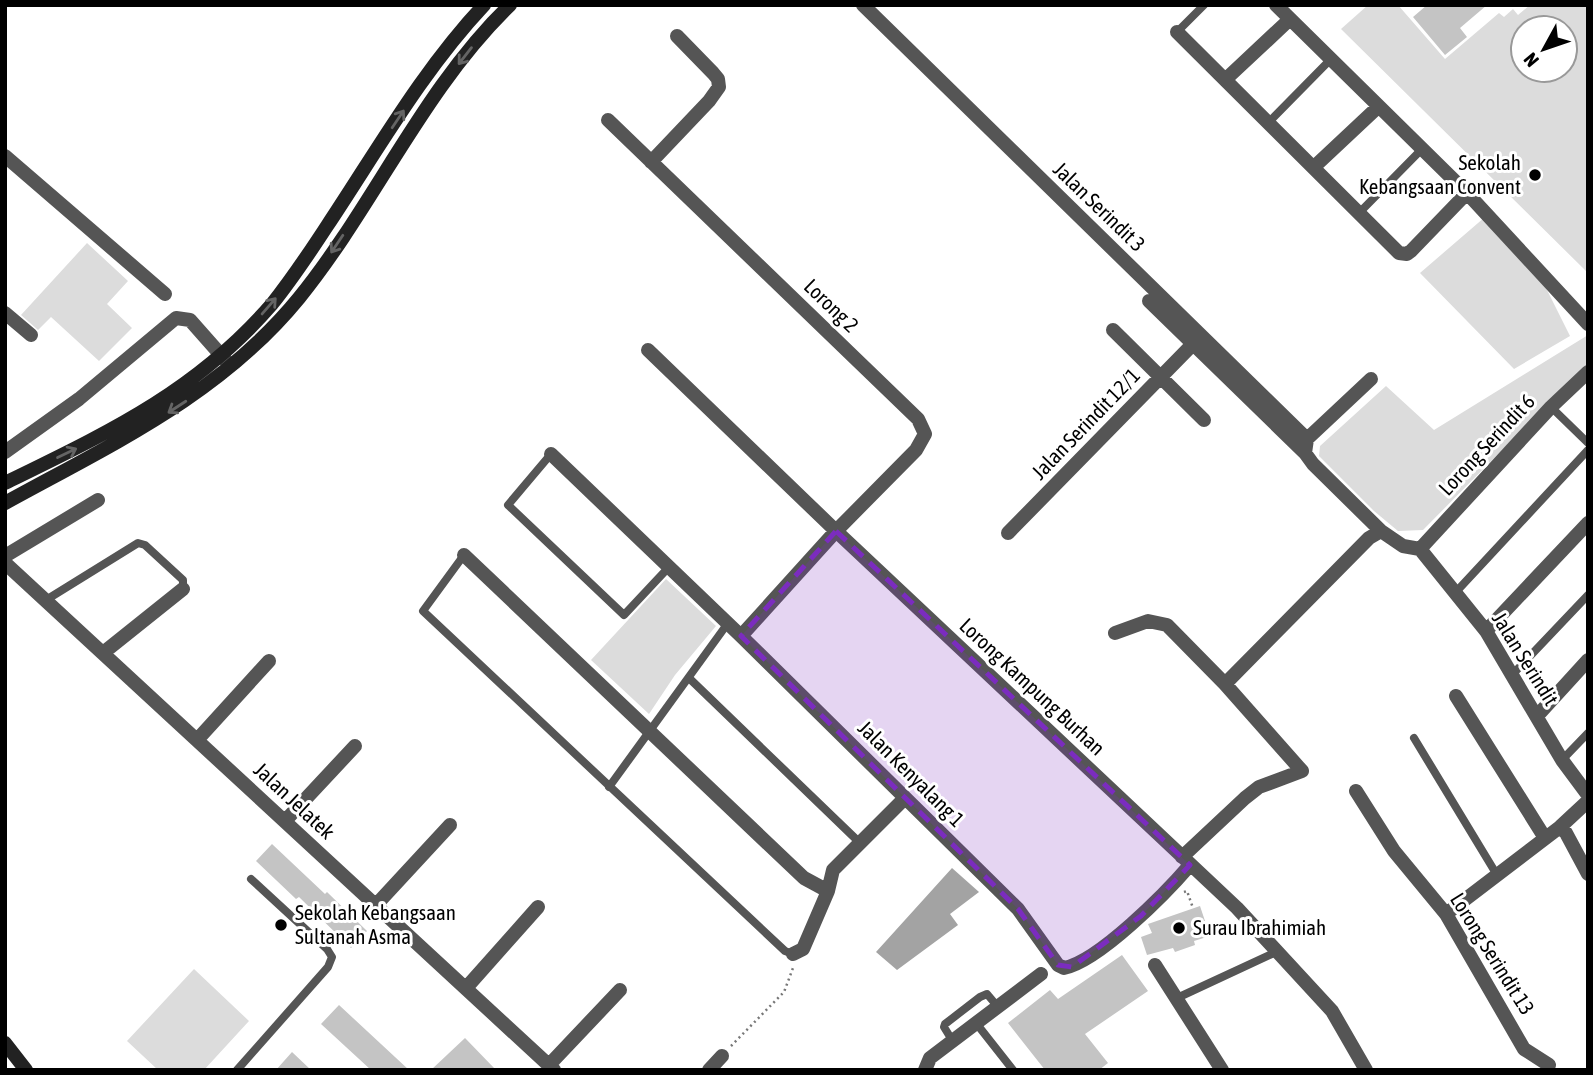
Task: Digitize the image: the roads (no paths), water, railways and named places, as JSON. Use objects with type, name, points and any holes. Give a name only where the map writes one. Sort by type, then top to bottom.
[{"type":"main road","points":[[5,503],[164,415],[226,361],[285,286],[430,71],[484,5]]},
{"type":"main road","points":[[5,482],[120,426],[268,332],[313,280],[451,74],[510,5]]},
{"type":"main road","points":[[5,1043],[26,1070]]},
{"type":"street","name":"Jalan Serindit 3","points":[[863,5],[1306,446]]},
{"type":"street","points":[[1276,5],[1468,193],[1588,324]]},
{"type":"street","points":[[1226,79],[1289,20]]},
{"type":"street","points":[[1177,32],[1360,212],[1395,250],[1407,254],[1468,193]]},
{"type":"street","points":[[651,162],[719,87],[718,79],[677,36]]},
{"type":"street","points":[[1314,167],[1378,107]]},
{"type":"street","name":"Lorong 2","points":[[608,120],[918,419],[924,428],[925,434],[916,450],[836,531]]},
{"type":"street","points":[[5,156],[165,293]]},
{"type":"street","points":[[1149,301],[1306,446],[1313,464],[1381,531],[1403,546],[1420,550]]},
{"type":"street","points":[[5,313],[31,335]]},
{"type":"street","points":[[5,452],[79,399],[176,318],[190,320],[226,361]]},
{"type":"street","points":[[1114,330],[1204,420]]},
{"type":"street","name":"Jalan Serindit 12/1","points":[[1009,533],[1193,344]]},
{"type":"street","name":"Lorong Kampung Burhan","points":[[648,350],[836,531],[1237,908],[1332,1011],[1366,1070]]},
{"type":"street","name":"Lorong Serindit 6","points":[[1420,550],[1551,408],[1588,372]]},
{"type":"street","points":[[1306,446],[1371,380]]},
{"type":"street","name":"Jalan Kenyalang 1","points":[[551,454],[725,620],[1018,909],[1058,965],[1063,968],[1072,967],[1131,924],[1171,886],[1186,861]]},
{"type":"street","points":[[5,556],[98,500]]},
{"type":"street","points":[[1486,631],[1588,523]]},
{"type":"street","points":[[741,636],[836,531]]},
{"type":"street","points":[[1225,684],[1369,538],[1381,531]]},
{"type":"street","name":"Jalan Serindit","points":[[1420,550],[1486,631],[1562,760],[1588,798]]},
{"type":"street","points":[[464,555],[804,878],[828,891]]},
{"type":"street","name":"Jalan Jelatek","points":[[5,563],[552,1067]]},
{"type":"street","points":[[103,653],[183,589]]},
{"type":"street","points":[[1115,634],[1148,621],[1167,625],[1225,684],[1302,771],[1259,788],[1245,798],[1186,861]]},
{"type":"street","points":[[1537,716],[1588,660]]},
{"type":"street","points":[[197,740],[269,661]]},
{"type":"street","points":[[1456,696],[1545,838]]},
{"type":"street","points":[[285,821],[355,746]]},
{"type":"street","name":"Lorong Serindit 13","points":[[1356,790],[1394,851],[1446,914],[1524,1049],[1549,1065]]},
{"type":"street","points":[[793,954],[803,949],[828,891],[833,870],[905,797]]},
{"type":"street","points":[[1446,914],[1560,827],[1588,798]]},
{"type":"street","points":[[376,905],[450,825]]},
{"type":"street","points":[[1560,827],[1588,874]]},
{"type":"street","points":[[466,988],[538,907]]},
{"type":"street","points":[[1155,964],[1222,1070]]},
{"type":"street","points":[[925,1070],[930,1058],[1041,974]]},
{"type":"street","points":[[552,1067],[620,990]]},
{"type":"lane","points":[[1177,32],[1204,5]]},
{"type":"lane","points":[[1269,122],[1330,60]]},
{"type":"lane","points":[[1360,212],[1422,149]]},
{"type":"lane","points":[[1551,408],[1588,443]]},
{"type":"lane","points":[[1455,593],[1588,450]]},
{"type":"lane","points":[[551,454],[509,506],[518,515],[624,615],[669,567]]},
{"type":"lane","points":[[46,600],[138,543],[145,545],[183,580],[183,589]]},
{"type":"lane","points":[[464,555],[422,611],[785,951],[793,954]]},
{"type":"lane","points":[[1512,675],[1588,595]]},
{"type":"lane","points":[[609,787],[649,730],[690,679],[725,620]]},
{"type":"lane","points":[[690,679],[859,842]]},
{"type":"lane","points":[[1562,760],[1588,733]]},
{"type":"lane","points":[[1414,738],[1497,875]]},
{"type":"lane","points":[[237,1070],[328,967],[332,957],[327,949],[251,879]]},
{"type":"lane","points":[[1177,998],[1279,951]]},
{"type":"lane","points":[[952,1040],[944,1027],[945,1024],[980,997],[987,994],[998,1007]]},
{"type":"lane","points":[[976,1023],[1013,1070]]},
{"type":"place","name":"Sekolah Kebangsaan Convent","points":[[1535,175]]},
{"type":"place","name":"Sekolah Kebangsaan Sultanah Asma","points":[[281,925]]},
{"type":"place","name":"Surau Ibrahimiah","points":[[1179,928]]}]
